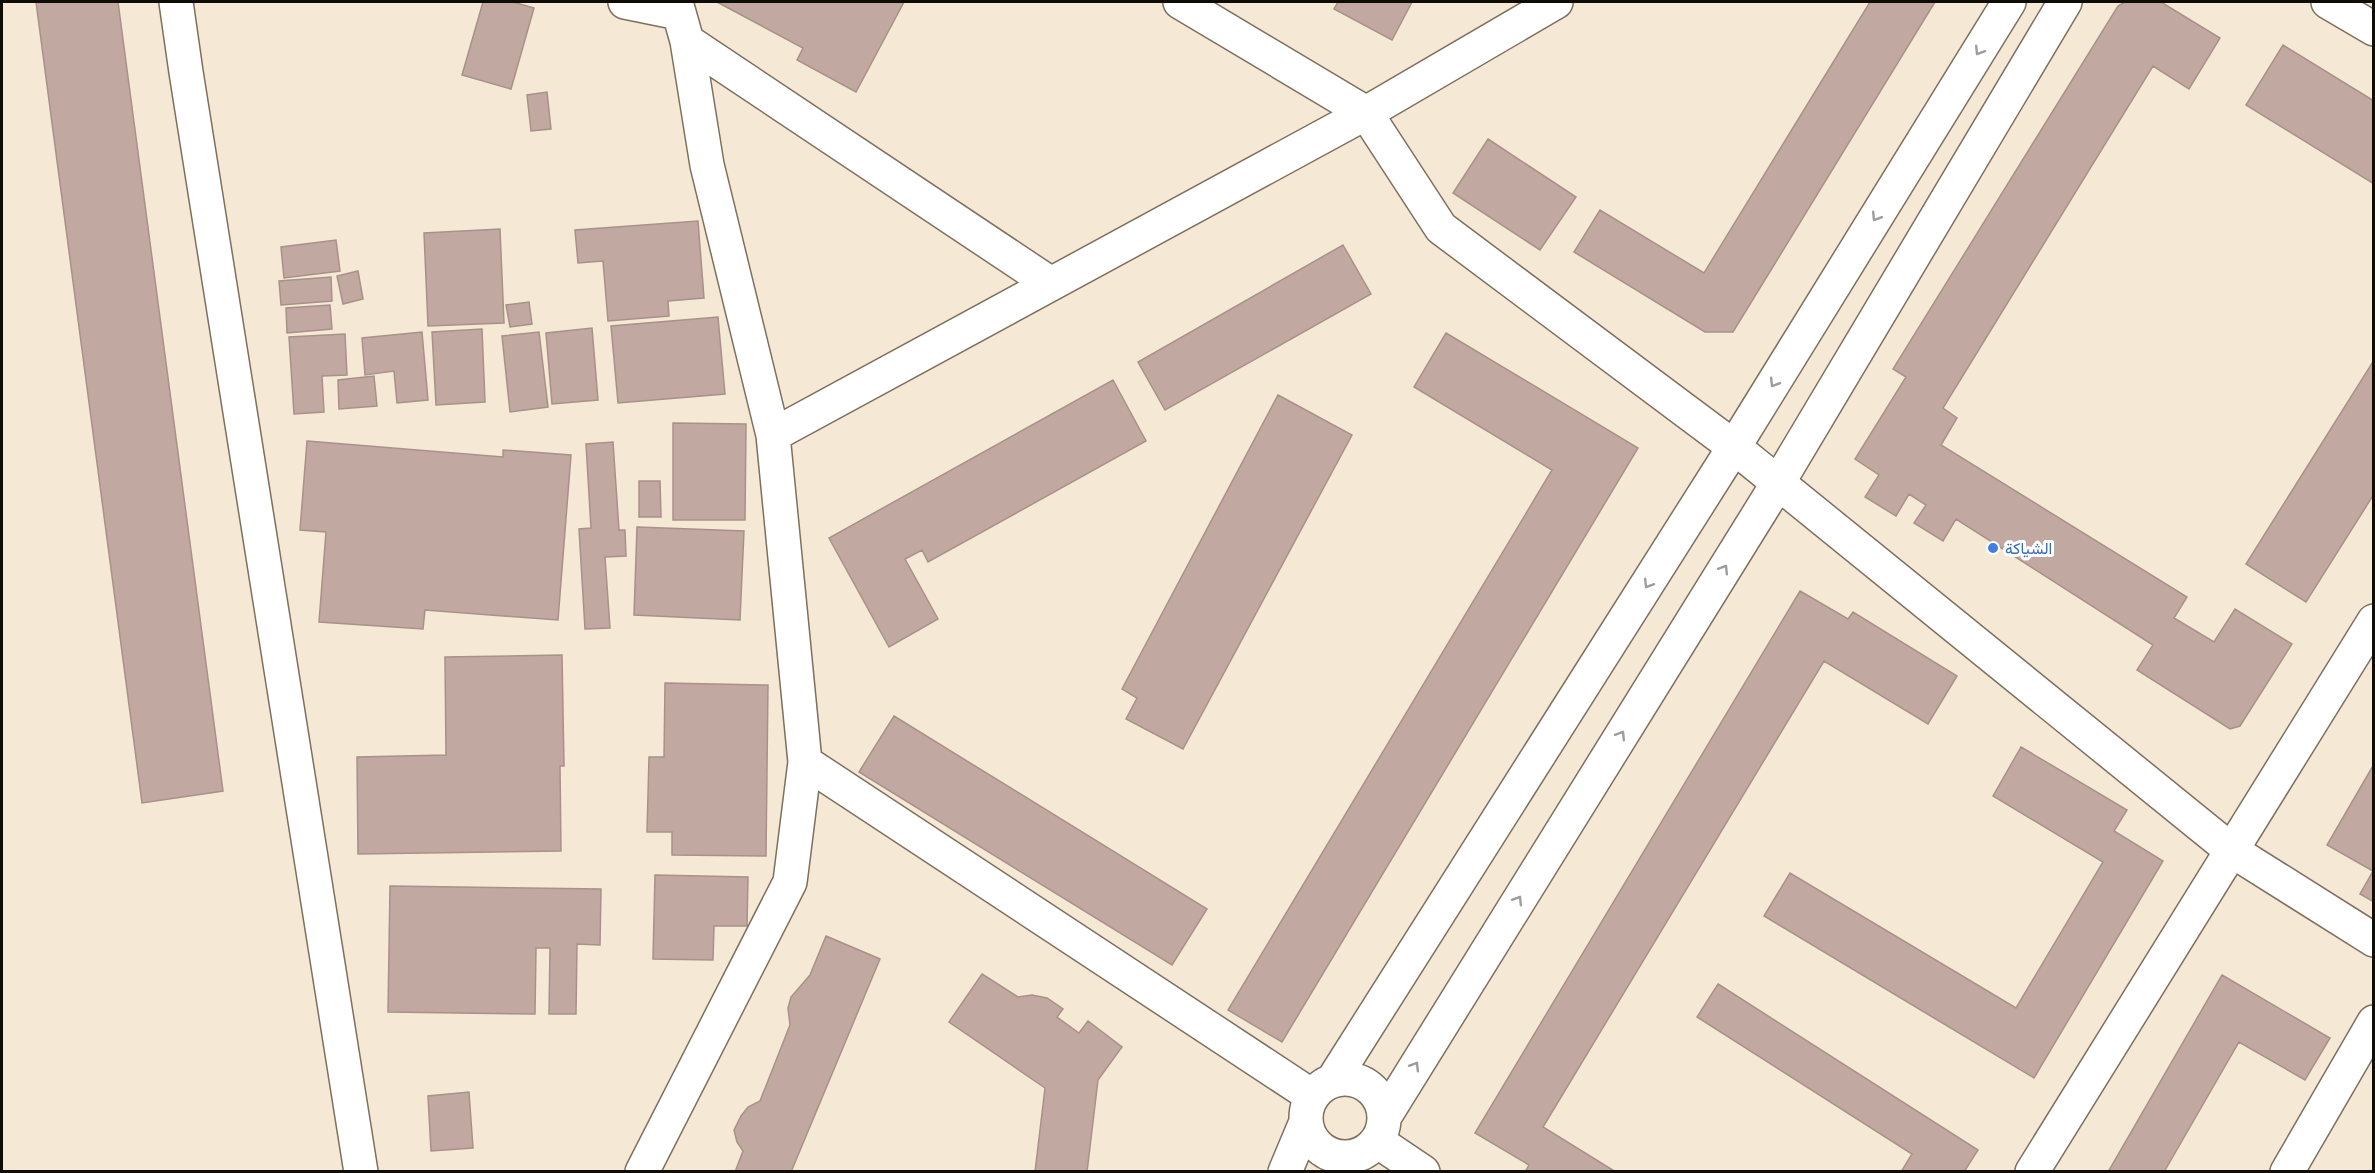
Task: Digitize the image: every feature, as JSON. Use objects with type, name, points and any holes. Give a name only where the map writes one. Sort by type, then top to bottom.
[{"type":"street","points":[[176,2],[361,1172]]},
{"type":"street","points":[[625,2],[680,18],[1051,284]]},
{"type":"street","points":[[1180,2],[1366,113],[1441,228],[1734,447],[2232,850],[2373,940]]},
{"type":"street","points":[[773,435],[1366,113],[1556,2]]},
{"type":"street","points":[[1285,1172],[1317,1100],[1734,447],[2009,2]]},
{"type":"street","points":[[1371,1145],[1382,1102],[1372,1090],[1361,1082],[1348,1079],[1317,1100],[1310,1136],[1317,1147],[1341,1158],[1354,1157],[1371,1145],[1778,483],[2065,2]]},
{"type":"street","points":[[2328,2],[2373,29]]},
{"type":"street","points":[[642,1172],[790,882],[805,762],[773,435],[707,165],[680,18]]},
{"type":"street","points":[[2032,1172],[2373,621]]},
{"type":"street","points":[[805,762],[1317,1100]]},
{"type":"street","points":[[2287,1172],[2373,1022]]},
{"type":"street","points":[[1371,1145],[1423,1172]]},
{"type":"building","points":[[36,2],[118,2],[223,791],[142,803]]},
{"type":"building","points":[[483,2],[513,2],[534,8],[511,89],[462,75]]},
{"type":"building","points":[[717,2],[904,2],[856,92],[797,60],[803,48]]},
{"type":"building","points":[[1338,2],[1412,2],[1392,40],[1334,9]]},
{"type":"building","points":[[1870,2],[1935,2],[1733,332],[1705,332],[1574,252],[1600,210],[1704,273]]},
{"type":"building","points":[[2125,2],[2161,2],[2220,38],[2189,89],[2153,66],[1943,408],[1957,418],[1941,445],[2187,597],[2174,618],[2214,642],[2235,609],[2292,644],[2240,726],[2230,729],[2137,670],[2153,645],[1956,519],[1943,541],[1914,523],[1926,505],[1909,494],[1896,516],[1865,497],[1879,475],[1855,459],[1906,377],[1893,369],[2118,6]]},
{"type":"building","points":[[2283,45],[2374,101],[2374,184],[2246,105]]},
{"type":"building","points":[[547,92],[551,129],[531,131],[527,95]]},
{"type":"building","points":[[1488,139],[1576,197],[1540,250],[1453,193]]},
{"type":"building","points":[[698,221],[704,298],[668,301],[669,316],[608,321],[603,261],[578,263],[575,230]]},
{"type":"building","points":[[500,229],[504,323],[428,326],[424,233]]},
{"type":"building","points":[[336,240],[340,271],[284,278],[281,247]]},
{"type":"building","points":[[1343,245],[1371,294],[1165,410],[1138,362]]},
{"type":"building","points":[[358,271],[363,299],[343,304],[337,276]]},
{"type":"building","points":[[331,277],[332,301],[281,305],[279,281]]},
{"type":"building","points":[[529,302],[532,324],[510,327],[506,305]]},
{"type":"building","points":[[330,305],[332,329],[287,333],[286,308]]},
{"type":"building","points":[[718,317],[725,394],[618,403],[611,326]]},
{"type":"building","points":[[592,328],[598,400],[552,404],[546,333]]},
{"type":"building","points":[[482,329],[485,402],[436,405],[432,332]]},
{"type":"building","points":[[422,332],[428,400],[397,403],[394,371],[365,375],[362,338]]},
{"type":"building","points":[[539,332],[548,407],[510,412],[502,336]]},
{"type":"building","points":[[1446,333],[1638,448],[1282,1042],[1228,1010],[1552,470],[1414,387]]},
{"type":"building","points":[[345,334],[347,375],[322,376],[324,412],[294,414],[289,337]]},
{"type":"building","points":[[2374,360],[2374,494],[2306,602],[2246,564]]},
{"type":"building","points":[[374,376],[377,406],[339,409],[338,380]]},
{"type":"building","points":[[1113,380],[1146,441],[928,562],[922,550],[905,559],[938,619],[889,647],[829,538]]},
{"type":"building","points":[[1278,395],[1352,435],[1183,749],[1126,719],[1137,698],[1122,689]]},
{"type":"building","points":[[673,423],[746,424],[745,520],[673,520]]},
{"type":"building","points":[[307,441],[503,457],[503,450],[571,455],[558,620],[425,610],[423,629],[319,622],[326,532],[300,530]]},
{"type":"building","points":[[613,442],[619,530],[625,530],[626,556],[605,557],[610,628],[585,629],[579,529],[591,528],[586,444]]},
{"type":"building","points":[[639,481],[660,481],[661,517],[639,517]]},
{"type":"building","points":[[637,527],[744,531],[740,620],[634,615]]},
{"type":"building","points":[[1800,591],[1848,619],[1853,612],[1957,676],[1928,724],[1824,661],[1543,1127],[1616,1172],[1525,1172],[1529,1165],[1475,1133]]},
{"type":"building","points":[[562,655],[564,766],[560,766],[561,851],[358,854],[357,757],[446,755],[445,657]]},
{"type":"building","points":[[665,683],[768,685],[766,856],[672,855],[672,832],[647,832],[649,757],[664,757]]},
{"type":"building","points":[[894,716],[1207,909],[1172,965],[859,772]]},
{"type":"building","points":[[2021,747],[2127,810],[2114,831],[2163,861],[2034,1078],[1764,916],[1790,873],[2016,1008],[2103,862],[1993,796]]},
{"type":"building","points":[[2374,764],[2374,902],[2360,894],[2373,871],[2327,845]]},
{"type":"building","points":[[655,875],[748,877],[747,926],[714,926],[713,960],[653,959]]},
{"type":"building","points":[[390,886],[601,889],[600,945],[577,944],[576,1014],[549,1014],[550,948],[536,948],[535,1014],[388,1012]]},
{"type":"building","points":[[826,936],[880,959],[791,1172],[735,1172],[743,1151],[737,1142],[734,1130],[748,1107],[760,1101],[790,1025],[788,1008],[791,997],[810,975]]},
{"type":"building","points":[[982,974],[1018,997],[1032,995],[1047,998],[1063,1009],[1057,1017],[1079,1033],[1088,1021],[1122,1047],[1098,1080],[1087,1172],[1035,1172],[1045,1088],[949,1022]]},
{"type":"building","points":[[2222,975],[2330,1038],[2305,1080],[2239,1042],[2164,1172],[2108,1172]]},
{"type":"building","points":[[1718,984],[1978,1150],[1964,1172],[1901,1172],[1912,1154],[1697,1017]]},
{"type":"building","points":[[469,1092],[473,1148],[431,1151],[428,1096]]},
{"type":"place","name":"الشياكة","points":[[1993,548]]}]
